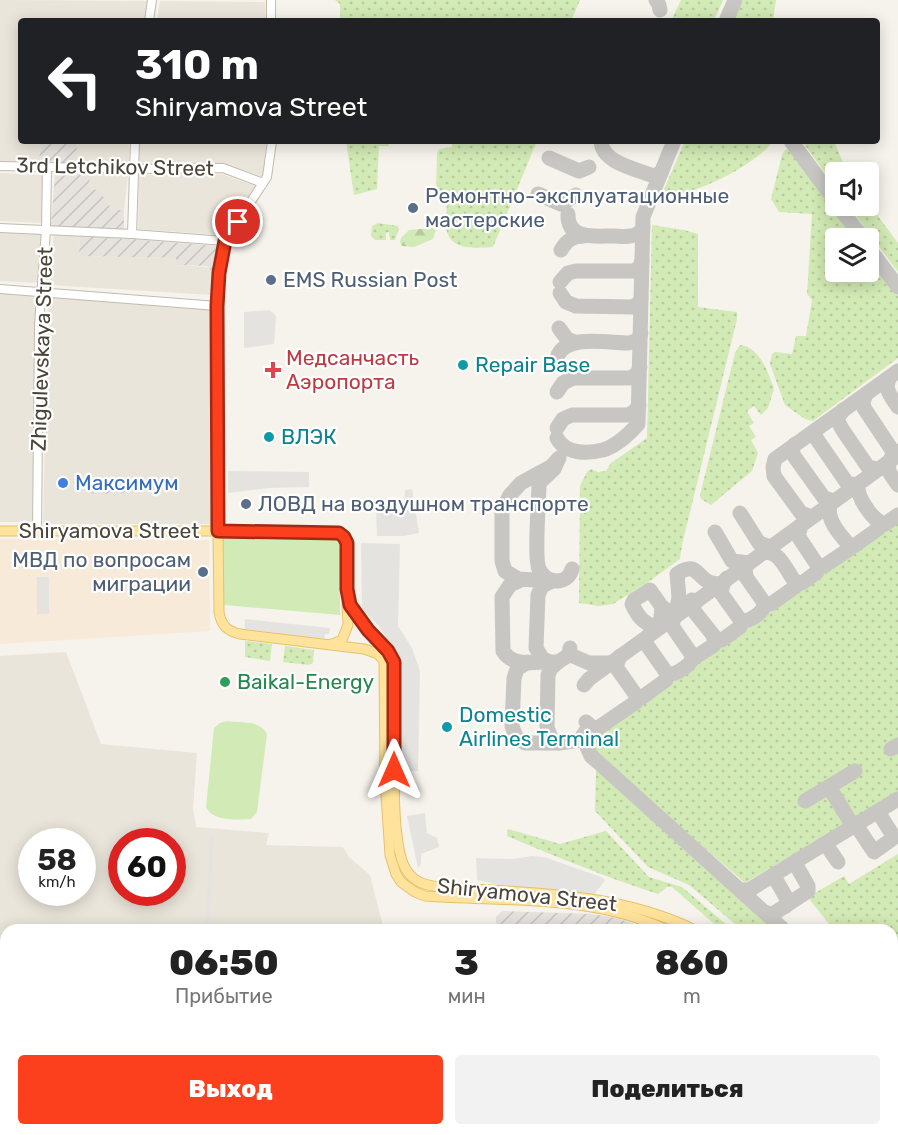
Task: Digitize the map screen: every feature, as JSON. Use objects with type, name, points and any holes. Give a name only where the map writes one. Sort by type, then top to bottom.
[{"type":"main road","name":"Shiryamova Street","points":[[0,531],[218,531],[342,535],[347,543],[347,589],[352,609],[394,662],[395,809],[400,854],[411,876],[420,883],[428,885],[581,897],[620,903],[680,924]]},
{"type":"main road","name":"Shiryamova Street","points":[[218,531],[219,612],[220,620],[227,630],[240,634],[372,651],[378,654],[384,662],[384,767],[387,836],[396,874],[408,887],[425,896],[497,898],[583,905],[623,913],[653,924]]},
{"type":"main road","points":[[323,645],[338,643],[342,640],[348,625],[347,589]]},
{"type":"main road","points":[[661,916],[673,924]]},
{"type":"street","points":[[150,18],[153,0]]},
{"type":"street","points":[[271,0],[271,18]]},
{"type":"street","points":[[132,234],[135,144]]},
{"type":"street","points":[[218,531],[217,306],[219,273],[225,241],[267,177],[272,144]]},
{"type":"street","name":"3rd Letchikov Street","points":[[0,166],[223,168],[263,183]]},
{"type":"street","name":"Zhigulevskaya Street","points":[[37,531],[39,325],[46,230],[47,168]]},
{"type":"street","points":[[0,228],[225,241]]},
{"type":"street","points":[[0,289],[217,306]]},
{"type":"shaded area","points":[[0,0],[149,1],[146,18],[18,18],[18,144],[129,144],[129,164],[0,162]]},
{"type":"shaded area","points":[[160,1],[265,2],[266,18],[157,18]]},
{"type":"shaded area","points":[[41,144],[77,144],[76,165],[39,164]]},
{"type":"shaded area","points":[[140,144],[266,144],[263,177],[223,163],[137,165]]},
{"type":"shaded area","points":[[90,171],[128,175],[124,210],[112,210],[99,190],[89,189]]},
{"type":"shaded area","points":[[90,171],[89,189],[99,190],[112,210],[124,210],[124,230],[51,227],[55,172]]},
{"type":"shaded area","points":[[0,173],[44,175],[43,223],[0,221]]},
{"type":"shaded area","points":[[222,174],[256,186],[222,235],[138,229],[139,175]]},
{"type":"shaded area","points":[[0,232],[42,234],[38,283],[0,281]]},
{"type":"shaded area","points":[[54,235],[80,236],[79,256],[176,258],[176,265],[207,267],[212,272],[212,295],[49,285]]},
{"type":"shaded area","points":[[80,236],[218,246],[212,272],[207,266],[176,265],[176,258],[79,256]]},
{"type":"shaded area","points":[[0,293],[37,295],[32,522],[0,522]]},
{"type":"shaded area","points":[[48,296],[212,307],[212,524],[43,524]]},
{"type":"shaded area","points":[[270,310],[276,316],[274,344],[244,348],[244,312]]},
{"type":"shaded area","points":[[228,471],[309,472],[309,487],[269,488],[228,493]]},
{"type":"shaded area","points":[[134,480],[134,493],[92,494],[93,482]]},
{"type":"shaded area","points":[[412,489],[419,533],[404,536],[377,536],[376,508],[404,509],[405,490]]},
{"type":"shaded area","points":[[0,539],[209,540],[210,631],[0,644]]},
{"type":"shaded area","points":[[361,543],[400,544],[398,626],[412,648],[420,671],[418,771],[399,771],[400,659],[378,625],[362,609]]},
{"type":"shaded area","points":[[37,577],[49,577],[49,614],[37,614]]},
{"type":"shaded area","points":[[245,619],[330,628],[329,634],[325,634],[324,639],[245,629]]},
{"type":"shaded area","points":[[66,652],[101,744],[197,753],[193,809],[196,827],[269,833],[266,845],[343,847],[349,857],[370,875],[382,924],[0,924],[0,656]]},
{"type":"shaded area","points":[[425,813],[427,833],[437,838],[439,847],[421,854],[421,864],[418,868],[407,816]]},
{"type":"shaded area","points":[[210,835],[214,835],[209,924],[205,924]]},
{"type":"shaded area","points":[[544,857],[605,880],[594,895],[504,886],[477,880],[476,858],[513,859]]},
{"type":"shaded area","points":[[502,911],[592,914],[635,924],[496,924],[496,917]]},
{"type":"green space","points":[[335,0],[580,0],[572,18],[340,18],[340,4]]},
{"type":"green space","points":[[681,0],[723,0],[715,18],[672,18]]},
{"type":"green space","points":[[743,0],[776,0],[773,18],[734,18]]},
{"type":"green space","points":[[346,144],[389,144],[379,146],[377,189],[354,195]]},
{"type":"green space","points":[[452,144],[536,144],[493,247],[464,246],[457,244],[448,235],[447,203],[436,193],[437,153],[439,149],[452,147]]},
{"type":"green space","points":[[684,144],[770,144],[753,160],[722,178],[688,192],[661,196]]},
{"type":"green space","points":[[804,144],[835,144],[843,162],[825,162],[825,173]]},
{"type":"green space","points":[[790,148],[825,196],[825,216],[840,216],[849,228],[825,228],[825,282],[879,282],[879,270],[898,296],[898,358],[813,421],[805,419],[785,405],[770,364],[772,354],[775,352],[792,354],[796,336],[806,336],[812,300],[807,294],[812,214],[779,212],[771,199],[785,150]]},
{"type":"green space","points":[[856,216],[878,216],[898,243],[898,272],[879,246],[879,228],[865,228]]},
{"type":"green space","points":[[378,223],[398,226],[395,240],[390,240],[389,232],[386,233],[386,240],[375,240],[371,236],[372,226]]},
{"type":"green space","points":[[652,225],[698,234],[698,307],[737,312],[737,319],[680,559],[613,604],[599,606],[579,603],[580,486],[591,469],[598,472],[606,471],[611,463],[647,438]]},
{"type":"green space","points":[[433,228],[436,230],[433,239],[414,247],[402,246],[400,242],[409,230]]},
{"type":"green space","points":[[740,345],[753,350],[758,355],[774,389],[768,408],[761,415],[754,406],[747,411],[754,423],[749,426],[756,437],[751,440],[758,453],[752,471],[711,505],[701,499],[700,495],[735,353]]},
{"type":"green space","points":[[898,521],[898,738],[885,746],[890,754],[898,750],[898,792],[853,819],[833,790],[861,772],[856,764],[799,799],[804,807],[829,793],[848,822],[745,883],[596,754],[596,737]]},
{"type":"green space","points":[[222,535],[332,536],[339,543],[340,550],[340,615],[224,605]]},
{"type":"green space","points":[[245,641],[272,644],[270,661],[245,657]]},
{"type":"green space","points":[[285,646],[314,650],[313,663],[309,665],[283,662]]},
{"type":"green space","points":[[227,721],[255,724],[267,734],[257,812],[251,819],[219,817],[209,812],[206,807],[214,728]]},
{"type":"green space","points":[[596,769],[771,924],[735,924],[689,885],[648,867],[595,811]]},
{"type":"green space","points":[[508,829],[560,844],[606,831],[649,877],[682,887],[726,924],[714,924],[672,887],[667,887],[658,894],[507,836]]},
{"type":"green space","points":[[898,854],[898,924],[829,924],[809,899],[810,896],[844,876],[849,884]]},
{"type":"taxiway","points":[[656,0],[660,10]]},
{"type":"taxiway","points":[[727,18],[735,0]]},
{"type":"taxiway","points":[[602,144],[607,155],[621,164],[654,176],[661,173]]},
{"type":"taxiway","points":[[557,438],[565,447],[577,452],[603,450],[618,442],[638,424],[643,217],[673,144]]},
{"type":"taxiway","points":[[793,144],[825,187]]},
{"type":"taxiway","points":[[549,158],[579,171],[589,167]]},
{"type":"taxiway","points":[[538,194],[561,204],[576,195]]},
{"type":"taxiway","points":[[568,214],[572,228],[583,235],[625,237],[639,233],[643,227]]},
{"type":"taxiway","points":[[846,216],[855,228]]},
{"type":"taxiway","points":[[561,250],[571,239],[584,236]]},
{"type":"taxiway","points":[[560,282],[568,273],[576,271],[634,271],[639,268],[642,261]]},
{"type":"taxiway","points":[[879,262],[898,287]]},
{"type":"taxiway","points":[[560,293],[566,302],[576,306],[633,307],[640,302],[641,298]]},
{"type":"taxiway","points":[[559,328],[567,339],[575,342]]},
{"type":"taxiway","points":[[558,355],[570,344],[590,341],[629,343],[638,340],[641,333]]},
{"type":"taxiway","points":[[557,392],[563,383],[573,378],[630,378],[637,374],[640,367]]},
{"type":"taxiway","points":[[812,517],[801,513],[774,476],[775,459],[898,371]]},
{"type":"taxiway","points":[[890,377],[888,389],[898,407]]},
{"type":"taxiway","points":[[866,394],[863,402],[864,408],[892,450],[898,452]]},
{"type":"taxiway","points":[[557,428],[563,419],[572,415],[628,415],[634,412],[639,405]]},
{"type":"taxiway","points":[[843,410],[837,419],[842,429],[868,467],[878,469]]},
{"type":"taxiway","points":[[817,429],[814,435],[847,483],[856,485]]},
{"type":"taxiway","points":[[795,444],[792,450],[794,456],[824,498],[834,501]]},
{"type":"taxiway","points":[[584,685],[589,679],[898,455]]},
{"type":"taxiway","points":[[892,456],[889,471],[898,485]]},
{"type":"taxiway","points":[[552,581],[518,579],[505,571],[502,561],[502,510],[510,495],[521,483],[552,466],[559,458],[554,469],[539,483],[538,563],[543,574],[555,581],[565,579],[572,569]]},
{"type":"taxiway","points":[[858,484],[862,501],[875,519],[885,524],[898,515]]},
{"type":"taxiway","points":[[831,503],[829,509],[832,521],[850,546],[854,546],[878,529],[878,522]]},
{"type":"taxiway","points":[[740,513],[759,543],[771,547]]},
{"type":"taxiway","points":[[762,553],[768,552],[778,557],[796,583],[802,583],[817,572],[818,566],[798,536],[801,525]]},
{"type":"taxiway","points":[[715,532],[732,561],[749,563],[745,567],[746,577],[765,604],[771,604],[795,587],[795,581]]},
{"type":"taxiway","points":[[818,566],[824,566],[848,550],[849,545]]},
{"type":"taxiway","points":[[662,607],[660,627],[650,625],[643,620],[632,604],[634,600],[650,590],[662,607],[675,616],[679,598],[677,574],[684,570],[692,569],[709,582],[720,584]]},
{"type":"taxiway","points":[[727,578],[721,593],[741,621],[755,616],[762,611],[765,604]]},
{"type":"taxiway","points":[[521,580],[510,585],[502,597],[503,651],[518,662],[549,662]]},
{"type":"taxiway","points":[[552,581],[542,586],[538,595],[536,648],[542,658],[549,662],[558,662],[569,655],[570,648]]},
{"type":"taxiway","points":[[692,600],[697,601],[694,604],[694,611],[717,640],[722,640],[740,627],[741,621]]},
{"type":"taxiway","points":[[674,617],[672,626],[694,658],[714,645],[714,638]]},
{"type":"taxiway","points":[[649,635],[646,640],[647,645],[668,675],[683,669],[693,657]]},
{"type":"taxiway","points":[[573,656],[589,663],[612,663]]},
{"type":"taxiway","points":[[620,656],[616,667],[638,698],[666,680],[667,674]]},
{"type":"taxiway","points":[[528,662],[517,669],[514,678],[512,726],[516,737],[525,743],[559,743]]},
{"type":"taxiway","points":[[558,662],[551,668],[548,675],[547,727],[551,738],[559,743],[580,740],[586,731]]},
{"type":"taxiway","points":[[586,722],[593,728],[598,728],[636,702],[636,697]]},
{"type":"taxiway","points":[[891,749],[898,745]]},
{"type":"taxiway","points":[[587,747],[591,756],[777,924]]},
{"type":"taxiway","points":[[805,801],[855,771]]},
{"type":"taxiway","points":[[829,787],[853,826]]},
{"type":"taxiway","points":[[741,890],[749,890],[898,799]]},
{"type":"taxiway","points":[[860,822],[858,828],[874,852],[892,839],[892,834],[880,815],[881,810]]},
{"type":"taxiway","points":[[822,845],[827,846],[838,862]]},
{"type":"taxiway","points":[[767,913],[773,914],[808,891],[808,886],[796,865],[797,860]]},
{"type":"taxiway","points":[[775,874],[787,899],[786,906]]},
{"type":"place","name":"Ремонтно-эксплуатационные мастерские","points":[[413,208]]},
{"type":"place","name":"EMS Russian Рost","points":[[271,280]]},
{"type":"place","name":"Repair Base","points":[[463,365]]},
{"type":"place","name":"Медсанчасть Аэропорта","points":[[273,370]]},
{"type":"place","name":"ВЛЭК","points":[[269,437]]},
{"type":"place","name":"Максимум","points":[[63,483]]},
{"type":"place","name":"ЛОВД на воздушном транспорте","points":[[246,504]]},
{"type":"place","name":"МВД по вопросам миграции","points":[[203,572]]},
{"type":"place","name":"Baikal-Energy","points":[[225,682]]},
{"type":"place","name":"Domestic Airlines Terminal","points":[[447,727]]},
{"type":"route","points":[[238,222],[225,241],[219,273],[217,306],[218,531],[339,533],[344,537],[347,543],[347,589],[350,605],[368,630],[388,651],[394,662],[394,770]]}]
